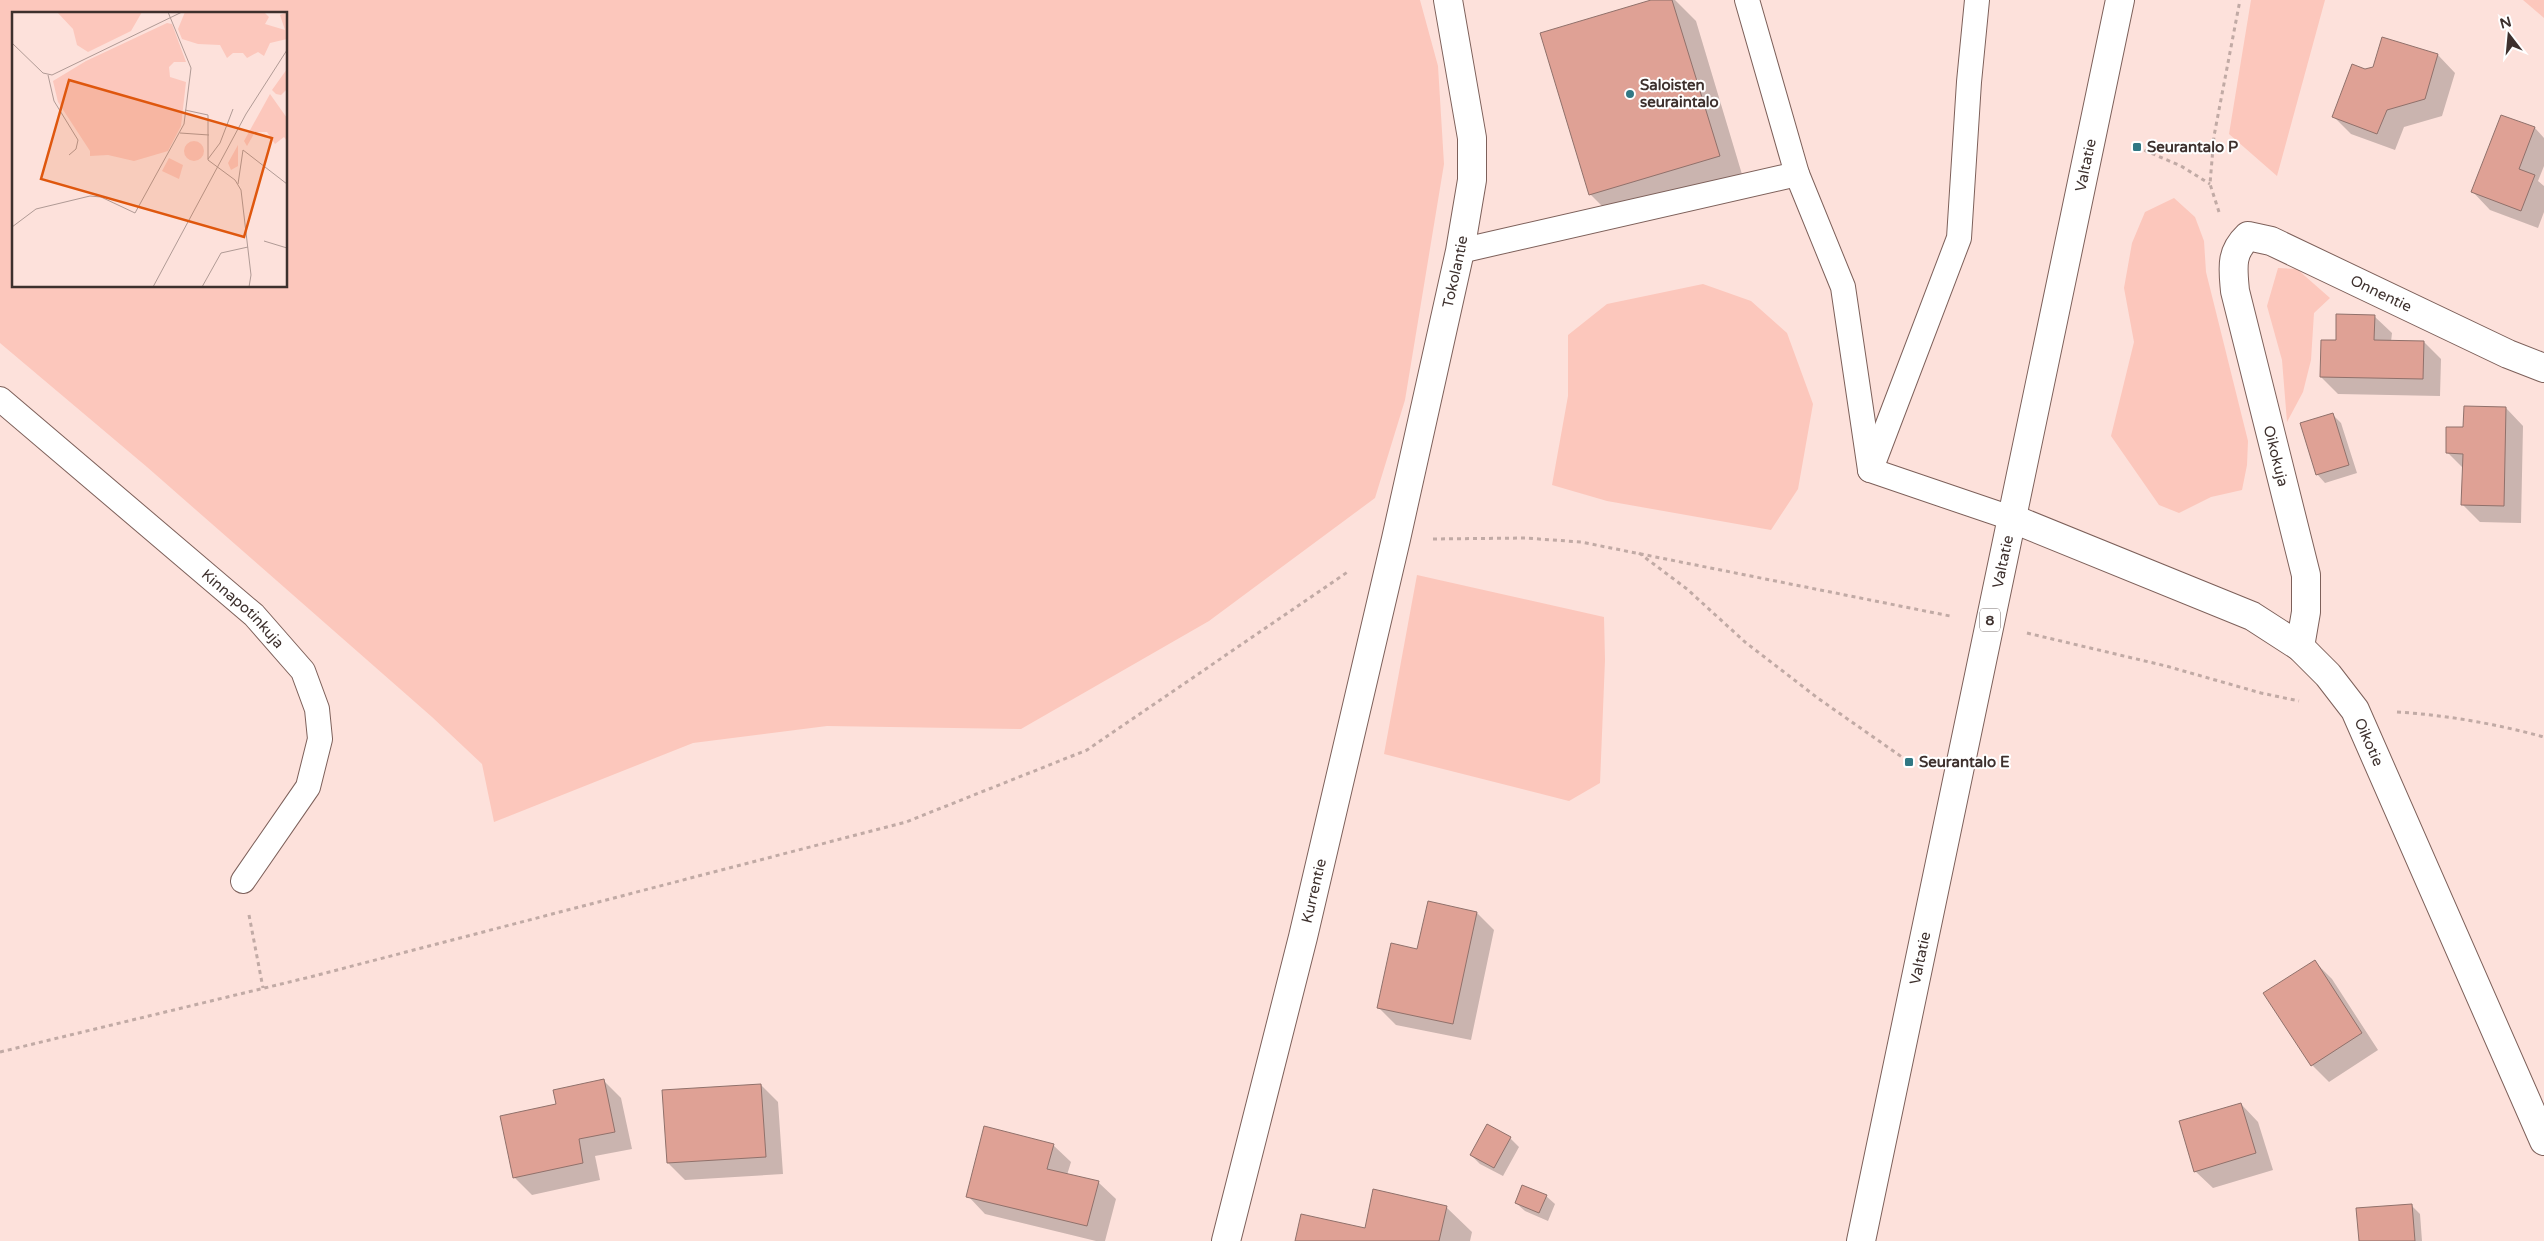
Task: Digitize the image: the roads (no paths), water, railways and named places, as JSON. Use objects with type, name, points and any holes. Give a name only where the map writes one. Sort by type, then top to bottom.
[{"type":"main road","name":"Tokolantie","points":[[1396,539],[1460,251],[1472,180],[1472,138],[1448,0]]},
{"type":"main road","name":"Valtatie","points":[[1861,1241],[2120,0]]},
{"type":"main road","name":"Onnentie","points":[[2233,265],[2238,246],[2248,236],[2271,241],[2500,350],[2544,368]]},
{"type":"main road","name":"Oikokuja","points":[[2233,265],[2235,291],[2306,575],[2306,612],[2300,647]]},
{"type":"main road","name":"Oikotie","points":[[2011,518],[2252,616],[2300,647],[2328,675],[2355,710],[2544,1141]]},
{"type":"main road","name":"Kurrentie","points":[[1226,1241],[1303,937],[1396,539]]},
{"type":"lane","points":[[1747,0],[1797,174],[1843,287],[1870,470]]},
{"type":"lane","points":[[1870,470],[1959,238],[1969,82],[1977,0]]},
{"type":"lane","points":[[1460,251],[1797,174]]},
{"type":"lane","name":"Kinnapotinkuja","points":[[0,399],[254,615],[303,671],[318,709],[320,739],[308,787],[243,882]]},
{"type":"lane","points":[[1870,470],[2011,518]]},
{"type":"place","name":"Saloisten seuraintalo","points":[[1630,94]]},
{"type":"place","name":"Seurantalo P","points":[[2137,147]]},
{"type":"place","name":"Seurantalo E","points":[[1909,762]]}]
